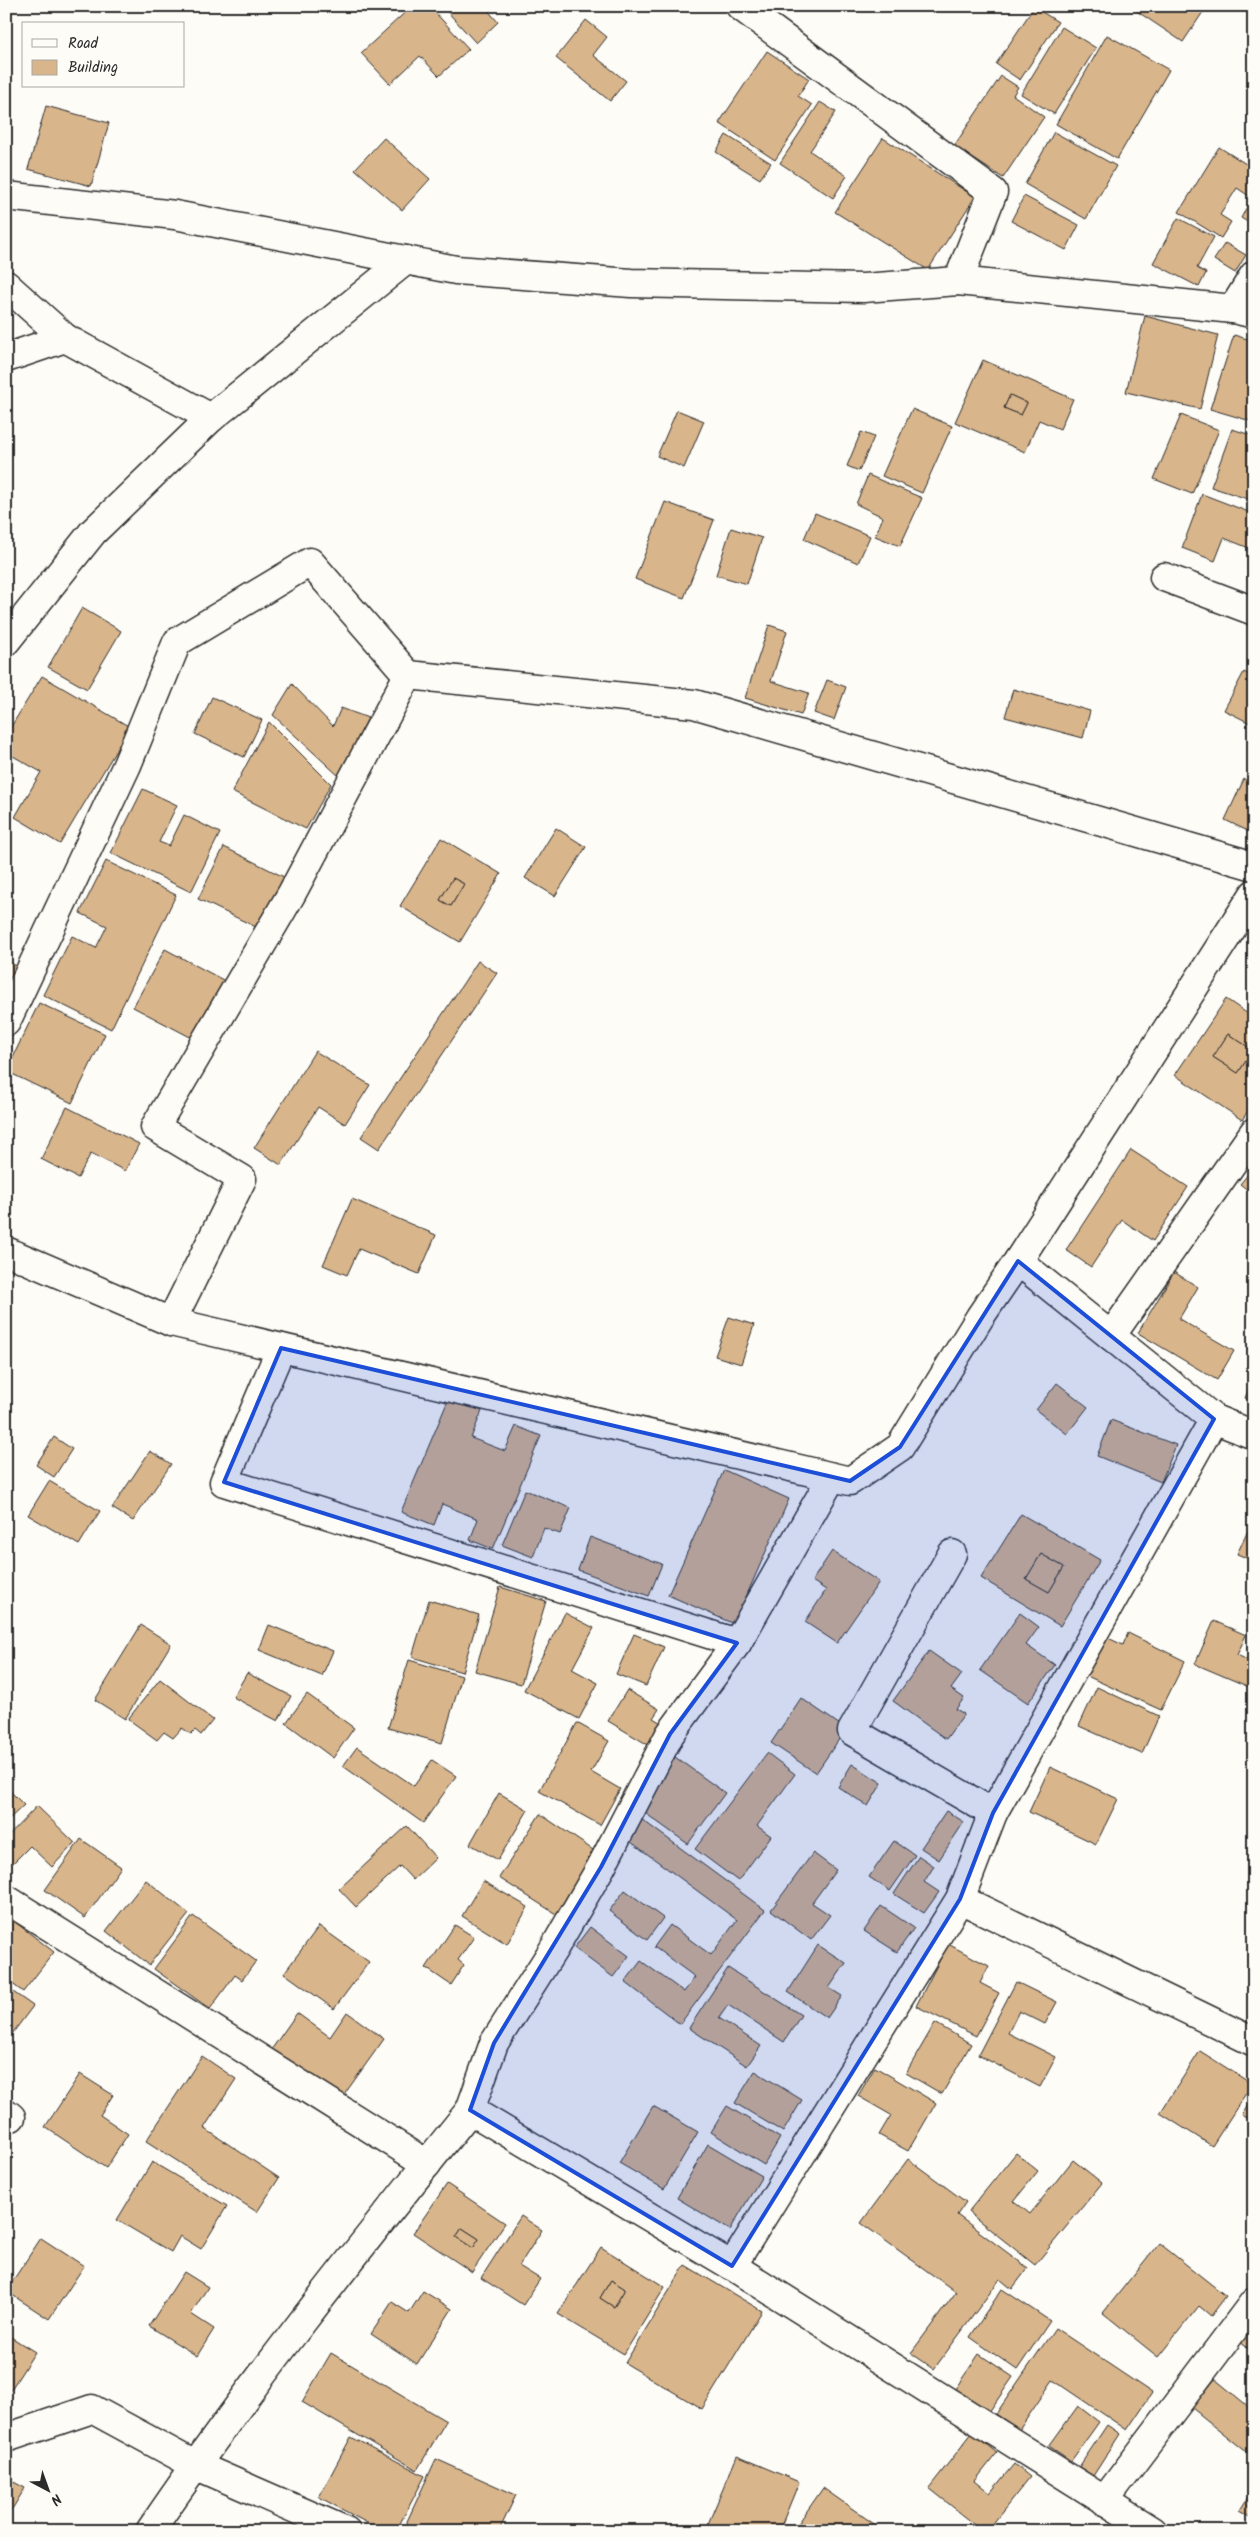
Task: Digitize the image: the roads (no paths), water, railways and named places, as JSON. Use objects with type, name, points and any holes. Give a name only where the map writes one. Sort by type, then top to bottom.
[{"type":"street","points":[[740,6],[993,192],[958,281]]},
{"type":"street","points":[[6,196],[175,215],[456,270],[631,283],[863,288],[958,281],[1244,311],[1254,275]]},
{"type":"street","points":[[6,641],[93,532],[211,418],[406,260]]},
{"type":"street","points":[[6,285],[65,338],[211,418]]},
{"type":"street","points":[[6,358],[65,338]]},
{"type":"street","points":[[6,1022],[128,765],[177,642],[310,562],[408,675],[694,704],[1254,866]]},
{"type":"street","points":[[1164,577],[1254,612]]},
{"type":"street","points":[[171,1322],[242,1179],[156,1127],[292,893],[408,675]]},
{"type":"street","points":[[6,1251],[171,1322],[850,1481],[900,1447],[980,1317],[1254,894]]},
{"type":"street","points":[[1111,1336],[1254,1132]]},
{"type":"street","points":[[1018,1261],[1214,1419],[1254,1435]]},
{"type":"street","points":[[281,1348],[224,1482],[737,1643]]},
{"type":"street","points":[[732,2266],[960,1899],[993,1813],[1214,1419]]},
{"type":"street","points":[[150,2531],[195,2464],[470,2110],[494,2043],[553,1950],[596,1875],[670,1734],[737,1643],[832,1477]]},
{"type":"street","points":[[952,1554],[852,1731],[993,1813]]},
{"type":"street","points":[[6,1899],[427,2164]]},
{"type":"street","points":[[960,1899],[1254,2042]]},
{"type":"street","points":[[470,2110],[732,2266],[1153,2531]]},
{"type":"street","points":[[1104,2501],[1254,2302]]},
{"type":"street","points":[[6,2438],[92,2410],[195,2464],[346,2531]]}]
